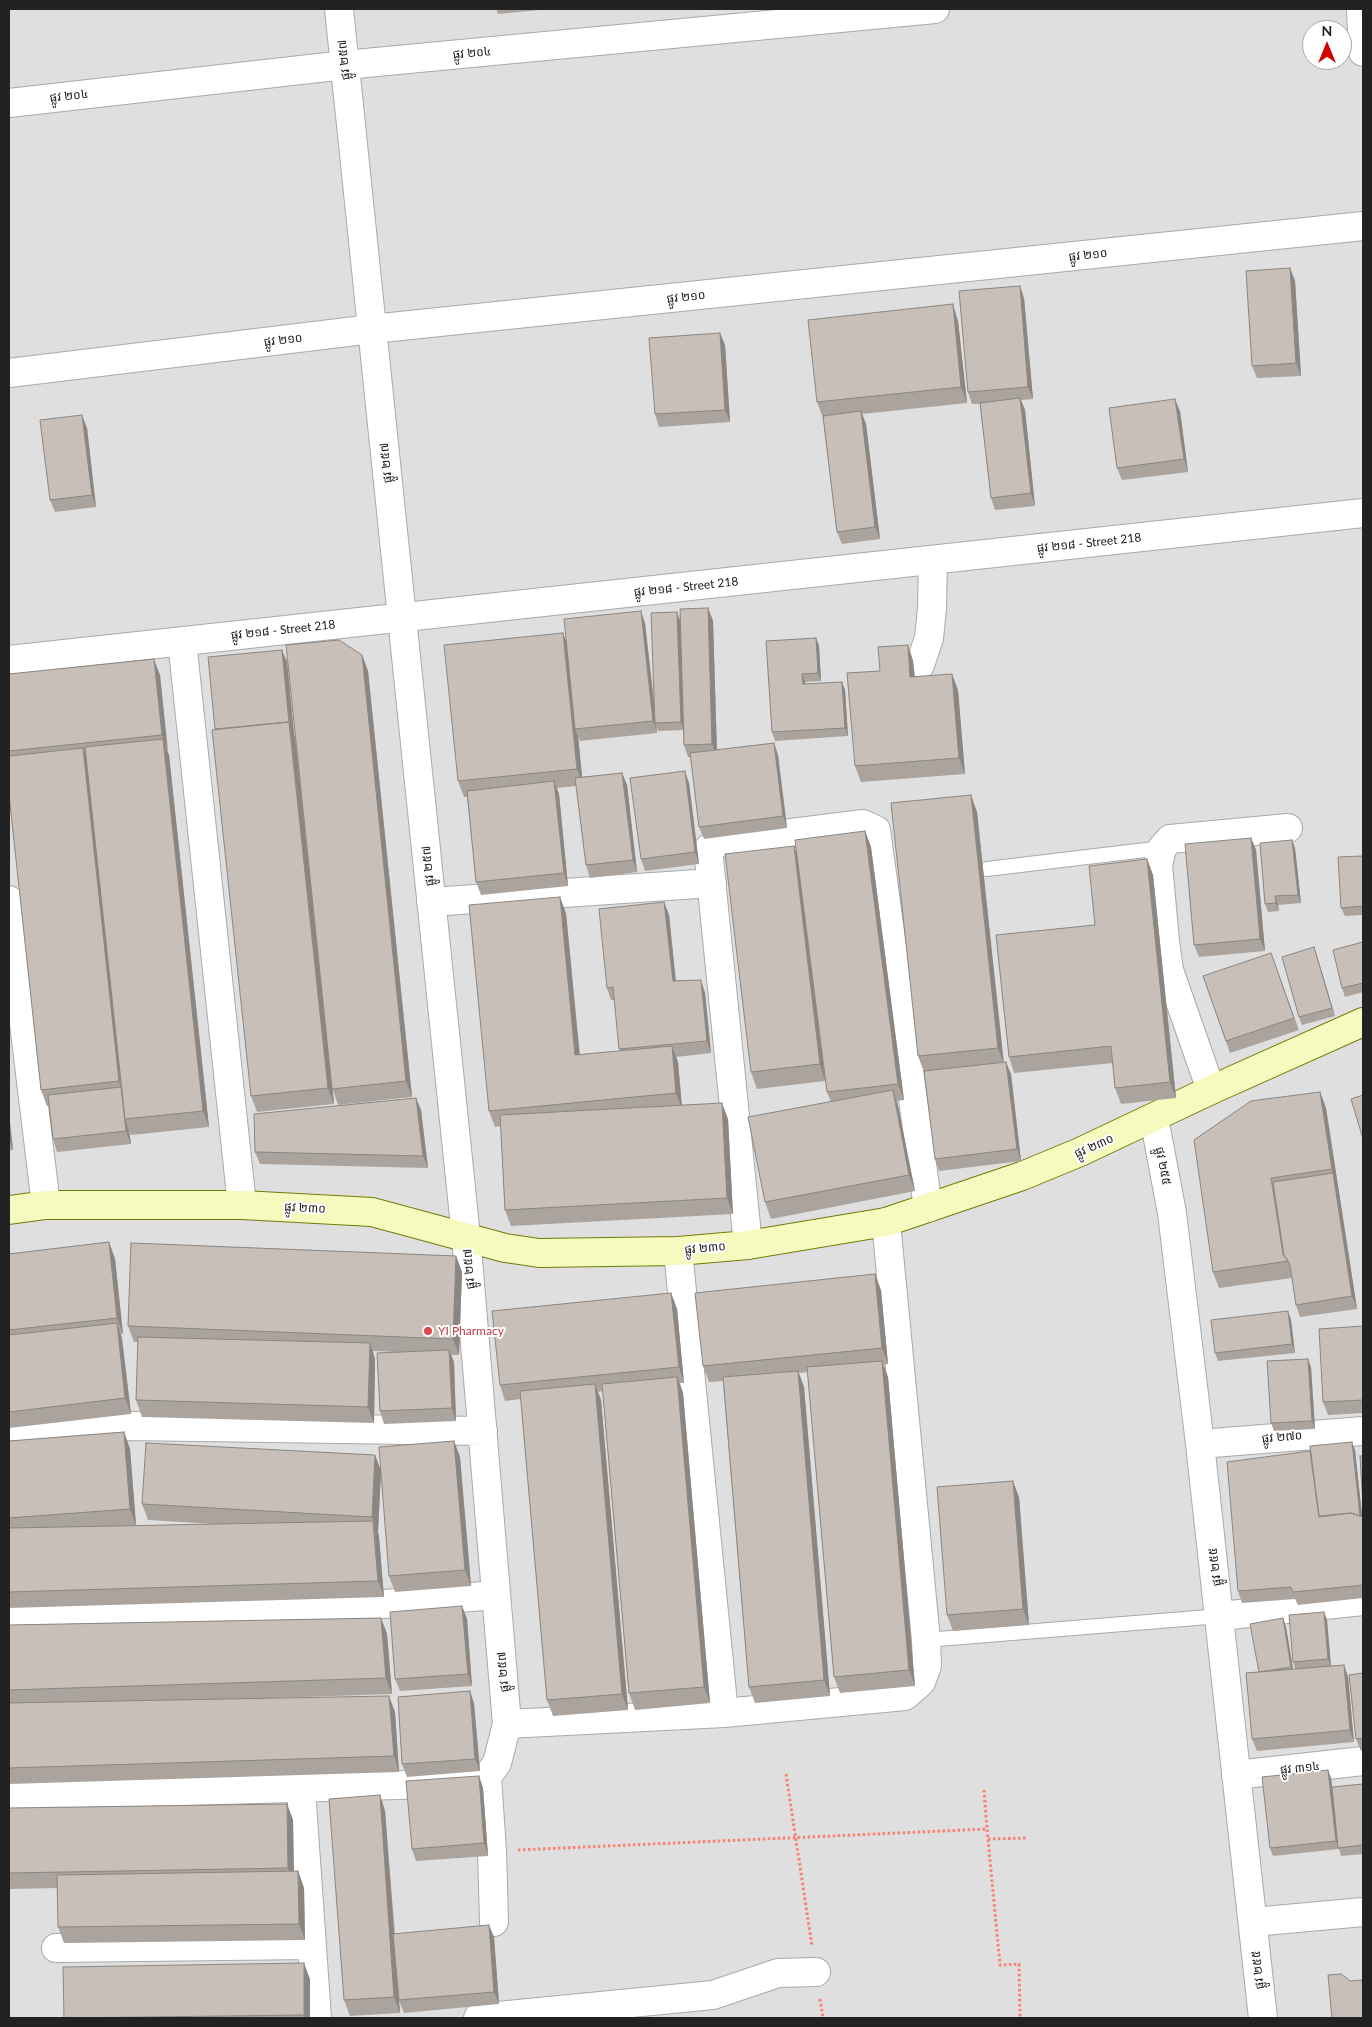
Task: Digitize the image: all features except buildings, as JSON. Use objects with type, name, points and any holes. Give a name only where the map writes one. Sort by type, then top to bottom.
[{"type":"street","name":"ផ្លូវ ២៥៧","points":[[339,9],[466,1236],[483,1431],[507,1724],[497,1763],[487,1777]]},
{"type":"street","name":"ផ្លូវ ២០៤","points":[[9,103],[345,65],[935,9]]},
{"type":"street","points":[[1360,9],[1363,52]]},
{"type":"street","name":"ផ្លូវ ២១០","points":[[9,373],[372,330],[1363,226]]},
{"type":"street","name":"ផ្លូវ ២១៨ - Street 218","points":[[9,660],[1363,513]]},
{"type":"street","points":[[920,665],[929,638],[933,560]]},
{"type":"street","points":[[182,641],[242,1205]]},
{"type":"street","points":[[748,1245],[709,848],[720,842],[863,824],[876,830],[928,1208]]},
{"type":"street","points":[[1211,1090],[1169,970],[1158,865],[1162,848],[1170,839],[1288,828]]},
{"type":"street","points":[[431,902],[712,883]]},
{"type":"street","points":[[9,900],[46,1205]]},
{"type":"street","name":"ផ្លូវ ២៣០","points":[[9,1210],[46,1205],[242,1205],[372,1212],[505,1248],[539,1253],[678,1250],[748,1245],[886,1222],[1022,1176],[1080,1152],[1211,1090],[1363,1022]]},
{"type":"street","name":"ផ្លូវ ២៥៥","points":[[1154,1118],[1172,1213],[1221,1616],[1236,1775],[1263,2018]]},
{"type":"street","points":[[507,1724],[724,1713],[905,1696],[921,1682],[927,1666],[926,1640],[886,1222]]},
{"type":"street","points":[[678,1250],[724,1713]]},
{"type":"street","points":[[9,1436],[127,1426],[483,1431]]},
{"type":"street","name":"ផ្លូវ ២៧០","points":[[1200,1444],[1363,1431]]},
{"type":"street","points":[[9,1616],[359,1606],[496,1596]]},
{"type":"street","points":[[1221,1616],[1363,1601]]},
{"type":"street","name":"ផ្លូវ ៣១៤","points":[[1236,1775],[1363,1761]]},
{"type":"street","points":[[9,1796],[469,1783],[487,1777],[494,1922]]},
{"type":"street","points":[[301,1788],[318,2018]]},
{"type":"street","points":[[1253,1922],[1363,1912]]},
{"type":"street","points":[[56,1948],[312,1945]]},
{"type":"street","points":[[478,2018],[713,1994],[778,1973],[816,1972]]},
{"type":"lane","points":[[987,869],[1162,848]]},
{"type":"lane","points":[[926,1640],[1221,1616]]},
{"type":"path","points":[[786,1774],[823,2018]]},
{"type":"path","points":[[984,1790],[1000,1965],[1019,1964],[1020,2018]]},
{"type":"path","points":[[492,1851],[795,1836],[987,1829]]},
{"type":"path","points":[[988,1839],[1026,1838]]},
{"type":"shaded area","points":[[9,9],[1363,9],[1363,2018],[9,2018]]},
{"type":"place","name":"YI Pharmacy","points":[[428,1331]]}]
